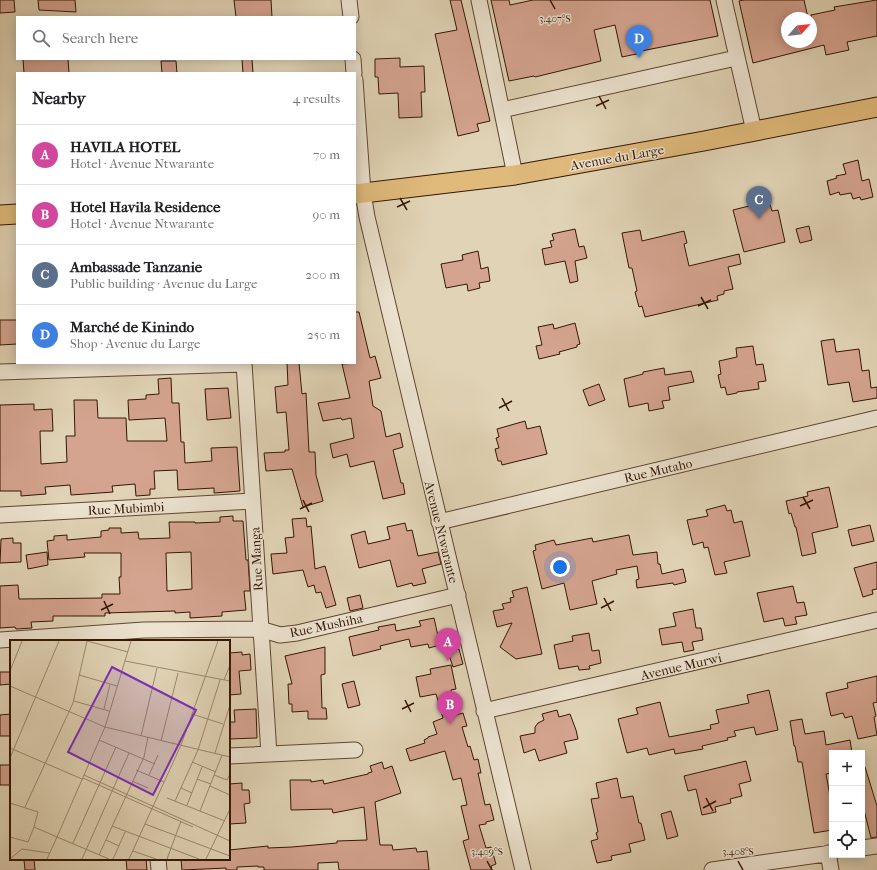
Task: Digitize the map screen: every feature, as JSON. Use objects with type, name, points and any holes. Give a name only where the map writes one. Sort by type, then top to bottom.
[{"type":"main road","name":"Avenue du Large","points":[[359,194],[515,176],[877,107]]},
{"type":"main road","points":[[0,215],[16,214]]},
{"type":"street","points":[[349,0],[350,16]]},
{"type":"street","points":[[479,0],[515,176]]},
{"type":"street","points":[[724,0],[736,58],[754,131]]},
{"type":"street","points":[[502,110],[736,58]]},
{"type":"street","points":[[354,60],[354,72]]},
{"type":"street","name":"Avenue Ntwarante","points":[[356,108],[359,194],[367,217],[439,522],[458,595],[484,712],[523,870]]},
{"type":"street","points":[[0,372],[217,364]]},
{"type":"street","name":"Rue Manga","points":[[244,364],[269,754]]},
{"type":"street","name":"Rue Mutaho","points":[[439,522],[877,418]]},
{"type":"street","name":"Rue Mubimbi","points":[[0,515],[253,501]]},
{"type":"street","name":"Rue Mushiha","points":[[0,640],[260,629],[280,635],[297,633],[458,595]]},
{"type":"street","name":"Avenue Murwi","points":[[484,712],[877,620]]},
{"type":"street","points":[[230,756],[356,750]]},
{"type":"street","points":[[865,848],[877,846]]},
{"type":"street","points":[[712,870],[829,853]]},
{"type":"street","points":[[830,858],[831,870]]},
{"type":"street","points":[[158,860],[159,870]]},
{"type":"building","points":[[0,0],[14,0],[15,12],[0,13]]},
{"type":"building","points":[[38,0],[75,0],[76,12],[39,10]]},
{"type":"building","points":[[234,0],[271,0],[272,16],[236,16]]},
{"type":"building","points":[[450,0],[461,0],[490,121],[477,124],[479,131],[458,136],[435,34],[457,30]]},
{"type":"building","points":[[491,0],[509,0],[510,5],[533,0],[710,0],[718,36],[641,51],[641,53],[622,57],[615,25],[594,30],[601,61],[535,77],[509,81]]},
{"type":"building","points":[[804,0],[807,12],[781,12],[781,48],[812,48],[753,63],[739,1]]},
{"type":"building","points":[[877,0],[877,36],[847,42],[849,50],[826,55],[824,45],[817,47],[817,14],[835,10],[834,7]]},
{"type":"building","points":[[400,58],[400,67],[424,66],[425,92],[421,92],[422,117],[399,118],[398,93],[379,94],[378,77],[375,77],[375,59]]},
{"type":"building","points":[[23,60],[68,60],[69,72],[24,72]]},
{"type":"building","points":[[242,60],[252,60],[253,72],[243,72]]},
{"type":"building","points":[[161,61],[176,61],[177,72],[162,72]]},
{"type":"building","points":[[858,160],[862,181],[869,179],[873,197],[861,200],[860,197],[853,199],[851,193],[840,195],[839,192],[830,195],[827,181],[837,178],[836,176],[846,174],[843,164]]},
{"type":"building","points":[[769,201],[772,211],[778,210],[785,242],[744,252],[733,210]]},
{"type":"building","points":[[809,226],[812,240],[800,243],[796,229]]},
{"type":"building","points":[[575,229],[579,247],[584,246],[587,258],[575,261],[578,281],[570,283],[565,261],[545,265],[542,249],[552,247],[550,241],[554,240],[552,234]]},
{"type":"building","points":[[640,230],[642,241],[684,231],[687,243],[684,244],[689,266],[739,254],[741,264],[728,267],[733,289],[724,291],[724,294],[717,296],[718,300],[645,317],[642,306],[639,307],[635,292],[637,291],[632,268],[629,268],[622,233]]},
{"type":"building","points":[[478,251],[481,269],[488,267],[490,281],[479,283],[480,288],[468,291],[467,284],[446,288],[441,264],[463,260],[462,255]]},
{"type":"building","points":[[356,312],[359,312],[370,358],[375,356],[381,378],[369,381],[373,406],[381,411],[386,437],[400,433],[403,447],[393,450],[405,494],[383,499],[374,461],[350,467],[347,454],[333,458],[330,444],[354,438],[351,418],[323,421],[318,403],[350,398],[342,364],[356,364]]},
{"type":"building","points":[[0,320],[16,320],[16,344],[0,345]]},
{"type":"building","points":[[575,323],[580,344],[577,345],[577,347],[559,352],[560,354],[539,359],[536,346],[542,345],[538,327],[553,324],[554,329]]},
{"type":"building","points":[[834,339],[836,352],[859,349],[862,371],[869,370],[871,388],[877,387],[877,398],[853,402],[849,382],[828,385],[821,341]]},
{"type":"building","points":[[753,346],[756,365],[763,364],[766,381],[758,382],[759,389],[727,395],[725,387],[721,388],[718,375],[721,374],[719,361],[737,357],[736,348]]},
{"type":"building","points":[[287,364],[299,364],[302,394],[306,393],[309,452],[315,452],[316,475],[323,501],[303,507],[292,469],[266,471],[264,453],[285,452],[285,450],[289,450],[286,412],[277,413],[275,387],[288,385]]},
{"type":"building","points":[[664,368],[665,375],[691,371],[694,382],[668,387],[670,400],[662,401],[664,408],[649,411],[648,403],[629,407],[624,379],[643,374],[643,372]]},
{"type":"building","points":[[171,378],[172,403],[179,403],[181,442],[184,442],[185,463],[212,461],[211,448],[237,447],[240,491],[214,493],[214,488],[178,490],[177,470],[154,471],[155,489],[150,489],[150,495],[136,496],[135,484],[112,486],[113,492],[71,495],[70,485],[45,487],[46,494],[21,496],[21,491],[0,491],[0,405],[34,404],[34,410],[52,409],[53,431],[40,431],[41,464],[67,462],[66,436],[75,436],[74,400],[97,400],[98,418],[126,418],[127,441],[167,441],[165,418],[129,420],[128,400],[146,399],[146,395],[159,394],[158,379]]},
{"type":"building","points":[[599,384],[605,400],[589,406],[583,390]]},
{"type":"building","points":[[228,388],[231,418],[207,420],[205,389]]},
{"type":"building","points":[[525,421],[527,429],[540,426],[547,454],[502,465],[501,461],[498,461],[495,449],[499,448],[496,438],[499,437],[497,429]]},
{"type":"building","points":[[829,487],[838,527],[812,533],[816,553],[802,556],[796,527],[791,513],[789,514],[786,501],[808,496],[807,492]]},
{"type":"building","points":[[725,505],[727,511],[731,510],[734,523],[742,521],[750,556],[724,562],[727,573],[715,575],[708,547],[704,548],[703,542],[693,545],[687,520],[708,516],[706,510]]},
{"type":"building","points":[[233,516],[233,521],[243,521],[250,591],[244,591],[246,610],[222,612],[222,616],[190,618],[190,612],[175,613],[175,611],[105,613],[105,616],[53,616],[53,621],[31,622],[32,628],[0,628],[0,586],[18,585],[19,599],[102,598],[102,594],[120,594],[119,577],[121,577],[121,553],[84,553],[85,557],[49,560],[47,541],[54,540],[54,536],[67,535],[67,540],[101,537],[101,531],[109,530],[109,528],[121,528],[121,533],[138,532],[139,539],[170,538],[169,522],[220,522],[220,517]],"holes":[[[191,552],[192,589],[167,591],[166,553]]]},
{"type":"building","points":[[306,518],[307,527],[311,526],[315,569],[325,566],[336,605],[326,608],[321,592],[316,593],[314,585],[308,587],[303,570],[273,574],[271,554],[287,553],[285,538],[294,537],[292,519]]},
{"type":"building","points":[[405,523],[407,531],[412,530],[418,556],[438,552],[441,564],[422,569],[426,583],[413,586],[412,583],[397,587],[390,560],[359,568],[351,535],[365,531],[368,544],[390,539],[387,527]]},
{"type":"building","points":[[870,525],[874,541],[852,546],[848,530]]},
{"type":"building","points":[[629,535],[633,555],[657,552],[658,564],[660,564],[662,574],[683,569],[686,582],[674,585],[673,583],[637,588],[636,580],[639,579],[637,566],[616,570],[617,574],[592,581],[597,604],[570,610],[564,583],[542,589],[533,551],[536,550],[535,545],[554,540],[556,545],[592,538],[593,542]]},
{"type":"building","points":[[13,538],[13,543],[21,543],[21,562],[0,563],[1,539]]},
{"type":"building","points":[[47,552],[48,565],[28,569],[26,555]]},
{"type":"building","points":[[877,562],[877,589],[872,590],[873,594],[863,597],[854,568]]},
{"type":"building","points":[[793,586],[797,603],[804,602],[807,615],[795,617],[797,624],[785,626],[783,618],[764,622],[757,593]]},
{"type":"building","points":[[527,587],[542,654],[516,659],[500,647],[512,623],[497,627],[493,611],[504,609],[502,604],[511,602],[510,598],[514,597],[512,591]]},
{"type":"building","points":[[360,595],[363,608],[350,611],[347,598]]},
{"type":"building","points":[[693,609],[696,628],[701,628],[703,640],[692,642],[694,650],[684,652],[682,642],[662,645],[659,629],[676,626],[673,613]]},
{"type":"building","points":[[434,618],[440,645],[429,648],[428,644],[411,647],[409,639],[380,646],[381,649],[353,656],[349,637],[379,630],[378,627],[395,624],[396,631],[421,626],[419,621]]},
{"type":"building","points":[[589,633],[592,651],[599,650],[601,663],[589,666],[590,669],[579,670],[578,666],[559,669],[554,645],[573,641],[572,636]]},
{"type":"building","points":[[325,647],[325,674],[321,675],[322,708],[326,708],[327,719],[308,719],[308,711],[292,712],[292,704],[289,704],[288,684],[292,684],[285,656]]},
{"type":"building","points":[[459,649],[463,664],[453,667],[448,652]]},
{"type":"building","points":[[242,652],[242,655],[250,654],[251,670],[239,671],[241,694],[230,695],[230,653]]},
{"type":"building","points":[[451,665],[456,689],[451,690],[456,715],[463,713],[467,726],[462,727],[474,760],[478,759],[481,773],[478,773],[485,805],[490,804],[494,820],[486,822],[486,824],[479,825],[486,848],[491,847],[496,864],[491,866],[492,870],[471,870],[463,841],[469,839],[461,806],[467,805],[461,778],[453,780],[445,751],[410,761],[406,749],[425,743],[424,740],[428,737],[437,734],[433,722],[443,718],[436,694],[420,697],[416,677],[431,674],[430,669]]},
{"type":"building","points":[[0,672],[10,672],[10,684],[0,685]]},
{"type":"building","points":[[877,676],[877,702],[873,703],[876,716],[874,717],[877,735],[858,739],[852,716],[845,718],[843,713],[831,716],[826,693],[848,688],[847,683]]},
{"type":"building","points":[[354,681],[360,705],[348,708],[342,684]]},
{"type":"building","points":[[769,690],[778,730],[756,735],[754,727],[734,731],[736,736],[727,738],[728,740],[702,746],[703,749],[675,754],[674,749],[649,755],[647,748],[627,753],[618,719],[638,714],[636,708],[660,702],[669,737],[711,729],[710,725],[719,723],[716,710],[749,703],[747,695]]},
{"type":"building","points":[[256,709],[257,738],[230,739],[230,722],[235,722],[234,710]]},
{"type":"building","points":[[557,710],[559,717],[570,714],[578,739],[564,742],[567,753],[539,761],[535,749],[524,753],[520,736],[535,733],[535,727],[538,723],[544,720],[542,714]]},
{"type":"building","points":[[10,714],[10,736],[0,736],[0,715]]},
{"type":"building","points":[[802,719],[805,734],[824,731],[826,745],[850,740],[852,750],[829,750],[829,774],[826,774],[829,790],[829,830],[814,833],[802,762],[798,762],[790,721]]},
{"type":"building","points":[[746,761],[751,781],[739,784],[742,796],[730,799],[731,803],[715,807],[716,812],[702,815],[696,789],[688,791],[684,776]]},
{"type":"building","points":[[382,762],[384,769],[392,766],[401,793],[375,802],[380,845],[392,845],[393,850],[416,848],[417,852],[427,851],[429,870],[339,870],[338,862],[318,863],[318,870],[264,870],[264,867],[258,866],[237,867],[237,870],[226,870],[226,868],[182,870],[181,860],[230,860],[230,850],[268,846],[268,848],[292,847],[337,843],[337,841],[367,840],[364,807],[333,813],[332,809],[291,810],[290,780],[311,780],[311,782],[323,780],[324,784],[368,774],[372,772],[370,766]]},
{"type":"building","points":[[0,765],[10,765],[10,785],[0,785]]},
{"type":"building","points":[[865,767],[877,806],[877,837],[871,838],[865,814]]},
{"type":"building","points":[[617,778],[621,798],[633,796],[639,823],[641,823],[645,840],[629,844],[631,852],[611,856],[612,860],[597,863],[591,841],[598,839],[596,833],[598,832],[591,799],[599,798],[596,783]]},
{"type":"building","points":[[242,783],[242,790],[249,790],[250,803],[244,804],[246,823],[230,824],[230,784]]},
{"type":"building","points":[[671,811],[678,836],[667,839],[661,814]]},
{"type":"building","points":[[24,860],[34,860],[35,870],[25,870]]},
{"type":"building","points":[[126,860],[146,860],[147,870],[127,870]]},
{"type":"place","name":"Marché de Kinindo","points":[[639,58]]},
{"type":"place","name":"Ambassade Tanzanie","points":[[759,219]]},
{"type":"place","name":"HAVILA HOTEL","points":[[448,661]]},
{"type":"place","name":"Hotel Havila Residence","points":[[450,724]]}]
